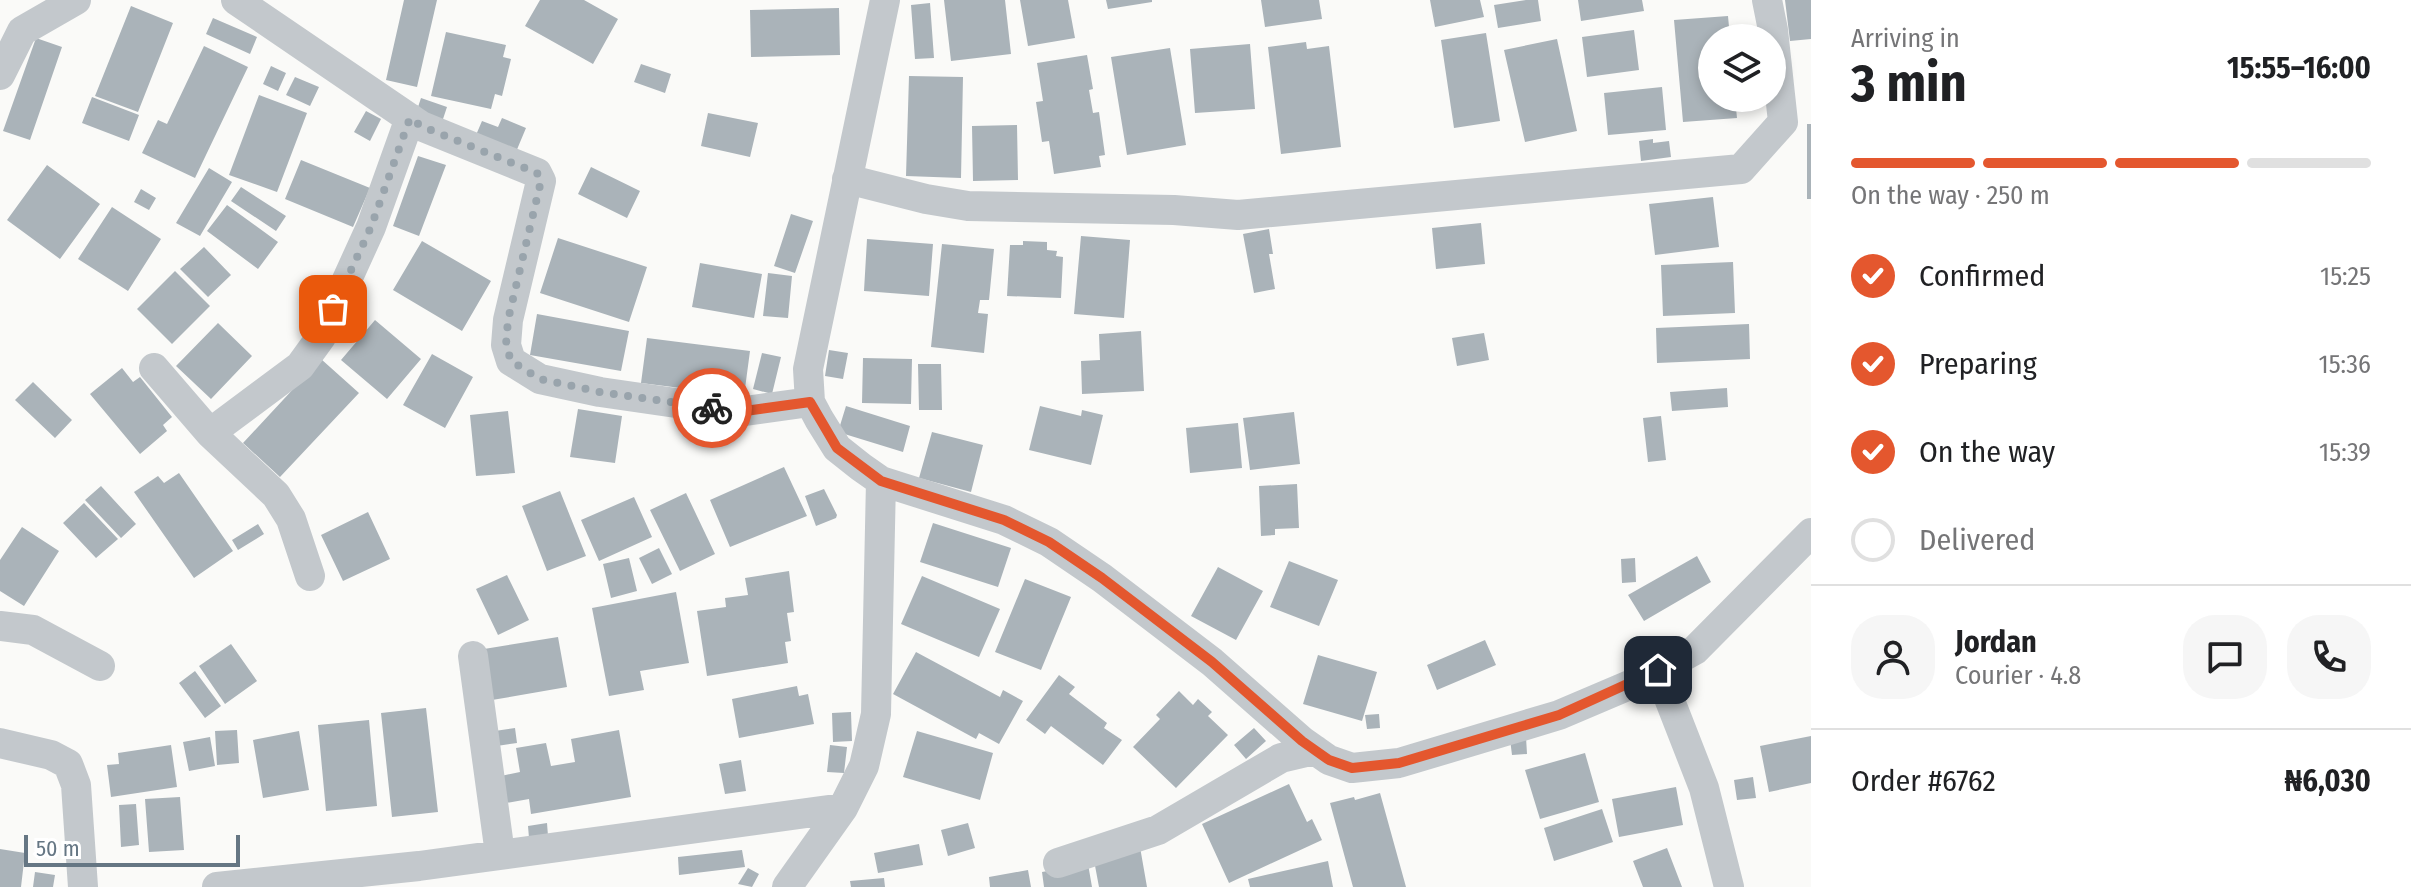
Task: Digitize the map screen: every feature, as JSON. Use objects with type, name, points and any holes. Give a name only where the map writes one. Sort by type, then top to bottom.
[{"type":"street","points":[[0,75],[22,31],[76,0]]},
{"type":"street","points":[[236,0],[421,126],[537,173],[541,181],[508,320],[506,345],[511,361],[540,379],[600,392],[722,410],[738,412],[810,402]]},
{"type":"street","points":[[885,0],[808,369],[810,402],[837,448],[881,481],[1004,520],[1049,542],[1102,578],[1212,662],[1329,760],[1352,768],[1399,763],[1559,715],[1658,670],[1695,650],[1811,533]]},
{"type":"street","points":[[847,179],[968,206],[1174,210],[1238,215],[1741,169],[1783,122],[1767,0]]},
{"type":"street","points":[[210,433],[300,366],[321,337],[371,227],[410,118]]},
{"type":"street","points":[[154,368],[210,433],[276,495],[291,519],[310,576]]},
{"type":"street","points":[[787,887],[843,808],[864,766],[876,714],[881,481]]},
{"type":"street","points":[[0,626],[33,630],[100,666]]},
{"type":"street","points":[[473,656],[500,854]]},
{"type":"street","points":[[1658,670],[1704,788],[1729,887]]},
{"type":"street","points":[[0,743],[51,755],[68,764],[76,785],[83,887]]},
{"type":"street","points":[[1058,863],[1158,830],[1281,758],[1315,750]]},
{"type":"street","points":[[217,887],[419,866],[843,808]]},
{"type":"building","points":[[404,0],[437,0],[417,87],[386,80]]},
{"type":"building","points":[[540,0],[584,0],[618,19],[593,64],[525,26]]},
{"type":"building","points":[[944,0],[1005,0],[1011,54],[951,61]]},
{"type":"building","points":[[1020,0],[1068,0],[1075,38],[1028,46]]},
{"type":"building","points":[[1106,0],[1152,0],[1152,2],[1108,9]]},
{"type":"building","points":[[1261,0],[1319,0],[1322,19],[1265,27]]},
{"type":"building","points":[[1430,0],[1480,0],[1484,17],[1435,27]]},
{"type":"building","points":[[1538,0],[1541,21],[1498,28],[1494,5]]},
{"type":"building","points":[[1578,0],[1642,0],[1644,11],[1581,21]]},
{"type":"building","points":[[1785,0],[1811,0],[1811,39],[1790,41]]},
{"type":"building","points":[[930,3],[934,58],[915,59],[911,5]]},
{"type":"building","points":[[131,6],[173,23],[138,112],[95,96]]},
{"type":"building","points":[[839,8],[840,55],[751,57],[750,10]]},
{"type":"building","points":[[1728,16],[1729,24],[1698,24],[1698,112],[1736,112],[1737,118],[1683,122],[1674,20]]},
{"type":"building","points":[[213,18],[257,37],[250,54],[206,34]]},
{"type":"building","points":[[1634,30],[1639,70],[1587,77],[1582,37]]},
{"type":"building","points":[[446,32],[506,45],[503,57],[511,59],[502,96],[495,94],[491,109],[431,96]]},
{"type":"building","points":[[1486,33],[1500,121],[1454,128],[1441,40]]},
{"type":"building","points":[[36,38],[62,47],[30,140],[3,131]]},
{"type":"building","points":[[1557,39],[1577,131],[1525,142],[1504,50]]},
{"type":"building","points":[[1306,42],[1307,49],[1329,46],[1341,147],[1281,154],[1268,47]]},
{"type":"building","points":[[1250,44],[1255,109],[1195,113],[1190,49]]},
{"type":"building","points":[[204,46],[248,67],[195,178],[142,153],[158,120],[167,124]]},
{"type":"building","points":[[1170,48],[1186,145],[1127,155],[1111,57]]},
{"type":"building","points":[[1087,55],[1093,89],[1089,90],[1093,113],[1099,112],[1105,155],[1099,156],[1101,167],[1054,174],[1049,141],[1042,142],[1036,102],[1043,101],[1037,63]]},
{"type":"building","points":[[641,64],[671,74],[665,93],[634,82]]},
{"type":"building","points":[[271,66],[286,73],[278,91],[263,84]]},
{"type":"building","points":[[909,76],[963,77],[961,178],[906,176]]},
{"type":"building","points":[[295,77],[319,87],[310,106],[286,95]]},
{"type":"building","points":[[1662,87],[1666,130],[1608,135],[1604,93]]},
{"type":"building","points":[[259,95],[307,113],[277,192],[229,175]]},
{"type":"building","points":[[92,97],[139,115],[129,141],[82,123]]},
{"type":"building","points":[[421,98],[447,107],[442,122],[416,113]]},
{"type":"building","points":[[366,111],[381,119],[370,141],[354,132]]},
{"type":"building","points":[[708,113],[758,123],[750,157],[701,146]]},
{"type":"building","points":[[502,118],[526,128],[513,159],[473,142],[482,121],[498,127]]},
{"type":"building","points":[[1807,124],[1811,124],[1811,199],[1807,199]]},
{"type":"building","points":[[1017,125],[1018,180],[973,181],[972,126]]},
{"type":"building","points":[[1653,139],[1653,143],[1669,141],[1671,157],[1641,161],[1639,141]]},
{"type":"building","points":[[418,156],[446,165],[419,236],[393,226]]},
{"type":"building","points":[[301,160],[370,188],[353,227],[285,199]]},
{"type":"building","points":[[47,165],[100,204],[60,259],[7,220]]},
{"type":"building","points":[[591,167],[640,191],[627,218],[578,194]]},
{"type":"building","points":[[209,168],[232,182],[200,236],[176,223]]},
{"type":"building","points":[[241,187],[286,216],[276,231],[231,201]]},
{"type":"building","points":[[141,189],[156,198],[149,210],[134,202]]},
{"type":"building","points":[[1713,197],[1719,247],[1655,255],[1649,204]]},
{"type":"building","points":[[227,205],[278,242],[258,269],[207,231]]},
{"type":"building","points":[[112,207],[161,239],[128,291],[78,259]]},
{"type":"building","points":[[791,214],[813,221],[795,273],[774,266]]},
{"type":"building","points":[[1481,223],[1485,264],[1436,269],[1432,228]]},
{"type":"building","points":[[1269,229],[1273,254],[1269,254],[1275,289],[1254,293],[1243,234]]},
{"type":"building","points":[[1081,236],[1130,240],[1124,318],[1074,314]]},
{"type":"building","points":[[558,238],[647,267],[629,322],[540,293]]},
{"type":"building","points":[[867,239],[933,244],[929,296],[864,291]]},
{"type":"building","points":[[422,241],[491,281],[462,331],[393,290]]},
{"type":"building","points":[[1023,241],[1047,242],[1047,250],[1057,251],[1056,256],[1063,257],[1061,298],[1007,296],[1010,245],[1023,245]]},
{"type":"building","points":[[942,244],[994,249],[989,300],[980,300],[978,313],[988,314],[984,353],[931,347]]},
{"type":"building","points":[[204,247],[231,275],[208,297],[180,269]]},
{"type":"building","points":[[1733,262],[1735,313],[1663,316],[1661,265]]},
{"type":"building","points":[[700,263],[762,274],[754,318],[692,307]]},
{"type":"building","points":[[175,271],[210,306],[172,344],[137,309]]},
{"type":"building","points":[[768,273],[792,276],[788,318],[763,316]]},
{"type":"building","points":[[537,314],[629,331],[621,371],[530,355]]},
{"type":"building","points":[[375,320],[421,359],[387,399],[341,360]]},
{"type":"building","points":[[218,323],[252,356],[211,399],[176,366]]},
{"type":"building","points":[[1749,324],[1750,359],[1657,363],[1656,328]]},
{"type":"building","points":[[1141,331],[1144,391],[1082,394],[1081,361],[1100,360],[1099,334]]},
{"type":"building","points":[[1484,333],[1489,360],[1457,366],[1452,338]]},
{"type":"building","points":[[647,338],[750,351],[744,396],[641,383]]},
{"type":"building","points":[[829,350],[848,353],[843,379],[825,376]]},
{"type":"building","points":[[762,353],[781,357],[772,394],[753,389]]},
{"type":"building","points":[[432,354],[473,377],[445,428],[403,405]]},
{"type":"building","points":[[863,358],[912,359],[911,404],[862,403]]},
{"type":"building","points":[[321,359],[359,393],[280,477],[243,443]]},
{"type":"building","points":[[918,364],[941,364],[942,410],[919,410]]},
{"type":"building","points":[[122,368],[133,382],[140,377],[172,417],[163,425],[167,431],[140,454],[90,394]]},
{"type":"building","points":[[33,382],[72,420],[55,438],[15,400]]},
{"type":"building","points":[[1727,388],[1728,407],[1672,411],[1670,392]]},
{"type":"building","points":[[846,406],[910,426],[903,452],[838,432]]},
{"type":"building","points":[[1040,406],[1081,416],[1082,410],[1103,415],[1091,465],[1029,450]]},
{"type":"building","points":[[578,409],[622,416],[615,463],[570,457]]},
{"type":"building","points":[[508,411],[515,473],[476,476],[470,415]]},
{"type":"building","points":[[1294,412],[1300,464],[1250,470],[1243,418]]},
{"type":"building","points":[[1661,416],[1666,460],[1648,462],[1643,418]]},
{"type":"building","points":[[1238,423],[1242,468],[1190,473],[1186,428]]},
{"type":"building","points":[[932,432],[983,445],[971,492],[919,478]]},
{"type":"building","points":[[784,467],[807,516],[730,547],[710,500]]},
{"type":"building","points":[[179,473],[233,551],[194,578],[134,492],[158,476],[164,483]]},
{"type":"building","points":[[1297,484],[1299,528],[1275,529],[1275,535],[1261,536],[1259,486]]},
{"type":"building","points":[[101,486],[136,524],[121,538],[85,500]]},
{"type":"building","points":[[824,489],[837,515],[816,526],[805,496]]},
{"type":"building","points":[[560,491],[586,556],[547,571],[522,506]]},
{"type":"building","points":[[686,493],[715,554],[680,571],[650,510]]},
{"type":"building","points":[[634,497],[652,537],[599,561],[581,520]]},
{"type":"building","points":[[84,503],[118,539],[96,558],[63,523]]},
{"type":"building","points":[[368,512],[390,559],[343,581],[321,535]]},
{"type":"building","points":[[933,523],[1011,548],[998,587],[920,562]]},
{"type":"building","points":[[258,524],[264,534],[238,550],[232,540]]},
{"type":"building","points":[[22,527],[59,551],[24,606],[0,591],[0,560]]},
{"type":"building","points":[[659,548],[672,574],[652,584],[639,558]]},
{"type":"building","points":[[1697,556],[1711,582],[1644,621],[1628,595]]},
{"type":"building","points":[[629,558],[637,591],[611,598],[603,564]]},
{"type":"building","points":[[1635,558],[1636,582],[1622,583],[1621,559]]},
{"type":"building","points":[[1289,561],[1338,580],[1319,626],[1270,607]]},
{"type":"building","points":[[1218,567],[1263,591],[1236,640],[1191,616]]},
{"type":"building","points":[[789,571],[794,612],[787,613],[791,641],[785,642],[788,663],[707,676],[697,611],[726,607],[725,598],[748,595],[745,578]]},
{"type":"building","points":[[507,575],[529,620],[498,635],[476,589]]},
{"type":"building","points":[[922,576],[1000,609],[979,657],[901,624]]},
{"type":"building","points":[[1025,579],[1071,597],[1041,670],[995,652]]},
{"type":"building","points":[[676,592],[689,663],[640,671],[644,690],[609,696],[592,608]]},
{"type":"building","points":[[558,637],[567,687],[492,700],[484,649]]},
{"type":"building","points":[[1485,640],[1496,665],[1437,690],[1427,665]]},
{"type":"building","points":[[231,644],[257,681],[225,704],[199,666]]},
{"type":"building","points":[[916,652],[1000,697],[1003,690],[1023,701],[999,744],[979,733],[976,739],[893,694]]},
{"type":"building","points":[[1318,655],[1377,672],[1362,721],[1303,704]]},
{"type":"building","points":[[195,671],[221,706],[205,718],[179,683]]},
{"type":"building","points":[[1059,675],[1075,687],[1069,694],[1107,723],[1104,728],[1122,740],[1103,765],[1051,726],[1045,734],[1026,720]]},
{"type":"building","points":[[797,686],[799,696],[808,694],[814,724],[739,738],[732,699]]},
{"type":"building","points":[[1179,691],[1193,705],[1198,699],[1212,712],[1208,716],[1228,735],[1176,788],[1133,747],[1160,719],[1156,715]]},
{"type":"building","points":[[426,708],[438,812],[392,817],[381,713]]},
{"type":"building","points":[[851,712],[852,741],[833,742],[832,713]]},
{"type":"building","points":[[1379,714],[1380,728],[1367,729],[1365,715]]},
{"type":"building","points":[[369,720],[377,806],[326,811],[318,725]]},
{"type":"building","points":[[515,728],[517,743],[490,747],[488,732]]},
{"type":"building","points":[[1254,728],[1266,741],[1246,759],[1234,745]]},
{"type":"building","points":[[237,730],[239,763],[217,765],[215,731]]},
{"type":"building","points":[[619,730],[631,797],[531,814],[529,799],[506,803],[501,776],[520,772],[516,748],[546,743],[551,766],[575,762],[571,739]]},
{"type":"building","points":[[299,731],[309,790],[263,798],[253,740]]},
{"type":"building","points":[[917,731],[993,753],[980,800],[903,777]]},
{"type":"building","points":[[1811,736],[1811,783],[1769,792],[1760,746]]},
{"type":"building","points":[[210,737],[215,766],[189,771],[183,742]]},
{"type":"building","points":[[1526,737],[1527,754],[1512,755],[1510,739]]},
{"type":"building","points":[[171,745],[177,787],[111,797],[107,765],[119,764],[118,753]]},
{"type":"building","points":[[830,745],[847,747],[844,773],[827,772]]},
{"type":"building","points":[[1585,753],[1599,802],[1540,819],[1525,770]]},
{"type":"building","points":[[741,760],[746,791],[725,794],[719,764]]},
{"type":"building","points":[[1753,777],[1756,798],[1737,800],[1734,780]]},
{"type":"building","points":[[1289,784],[1307,822],[1312,819],[1322,840],[1229,883],[1202,824]]},
{"type":"building","points":[[1676,787],[1683,825],[1619,837],[1612,799]]},
{"type":"building","points":[[1380,793],[1406,887],[1353,887],[1330,803]]},
{"type":"building","points":[[180,797],[184,850],[149,852],[145,799]]},
{"type":"building","points":[[136,804],[139,845],[121,847],[119,805]]},
{"type":"building","points":[[1602,809],[1613,842],[1554,861],[1544,828]]},
{"type":"building","points":[[547,823],[548,836],[529,838],[528,826]]},
{"type":"building","points":[[968,823],[975,848],[948,856],[941,830]]},
{"type":"building","points":[[919,844],[923,865],[878,873],[874,853]]},
{"type":"building","points":[[1140,847],[1147,887],[1099,887],[1093,855]]},
{"type":"building","points":[[1667,848],[1682,887],[1643,887],[1633,861]]},
{"type":"building","points":[[0,849],[25,853],[21,887],[0,887]]},
{"type":"building","points":[[742,850],[745,867],[679,875],[678,857]]},
{"type":"building","points":[[1328,861],[1333,887],[1250,887],[1248,879]]},
{"type":"building","points":[[1088,864],[1092,887],[1044,887],[1042,872]]},
{"type":"building","points":[[748,868],[759,874],[752,887],[738,884]]},
{"type":"building","points":[[1028,870],[1031,887],[990,887],[989,877]]},
{"type":"building","points":[[35,872],[55,875],[53,887],[33,887]]},
{"type":"building","points":[[884,878],[885,887],[851,887],[850,881]]},
{"type":"way so far","points":[[333,309],[371,227],[410,118],[421,126],[537,173],[541,181],[508,320],[506,345],[511,361],[540,379],[600,392],[712,408]]},
{"type":"route","points":[[712,408],[738,412],[810,402],[837,448],[881,481],[1004,520],[1049,542],[1102,578],[1212,662],[1302,741],[1329,760],[1352,768],[1399,763],[1559,715],[1658,670]]}]
